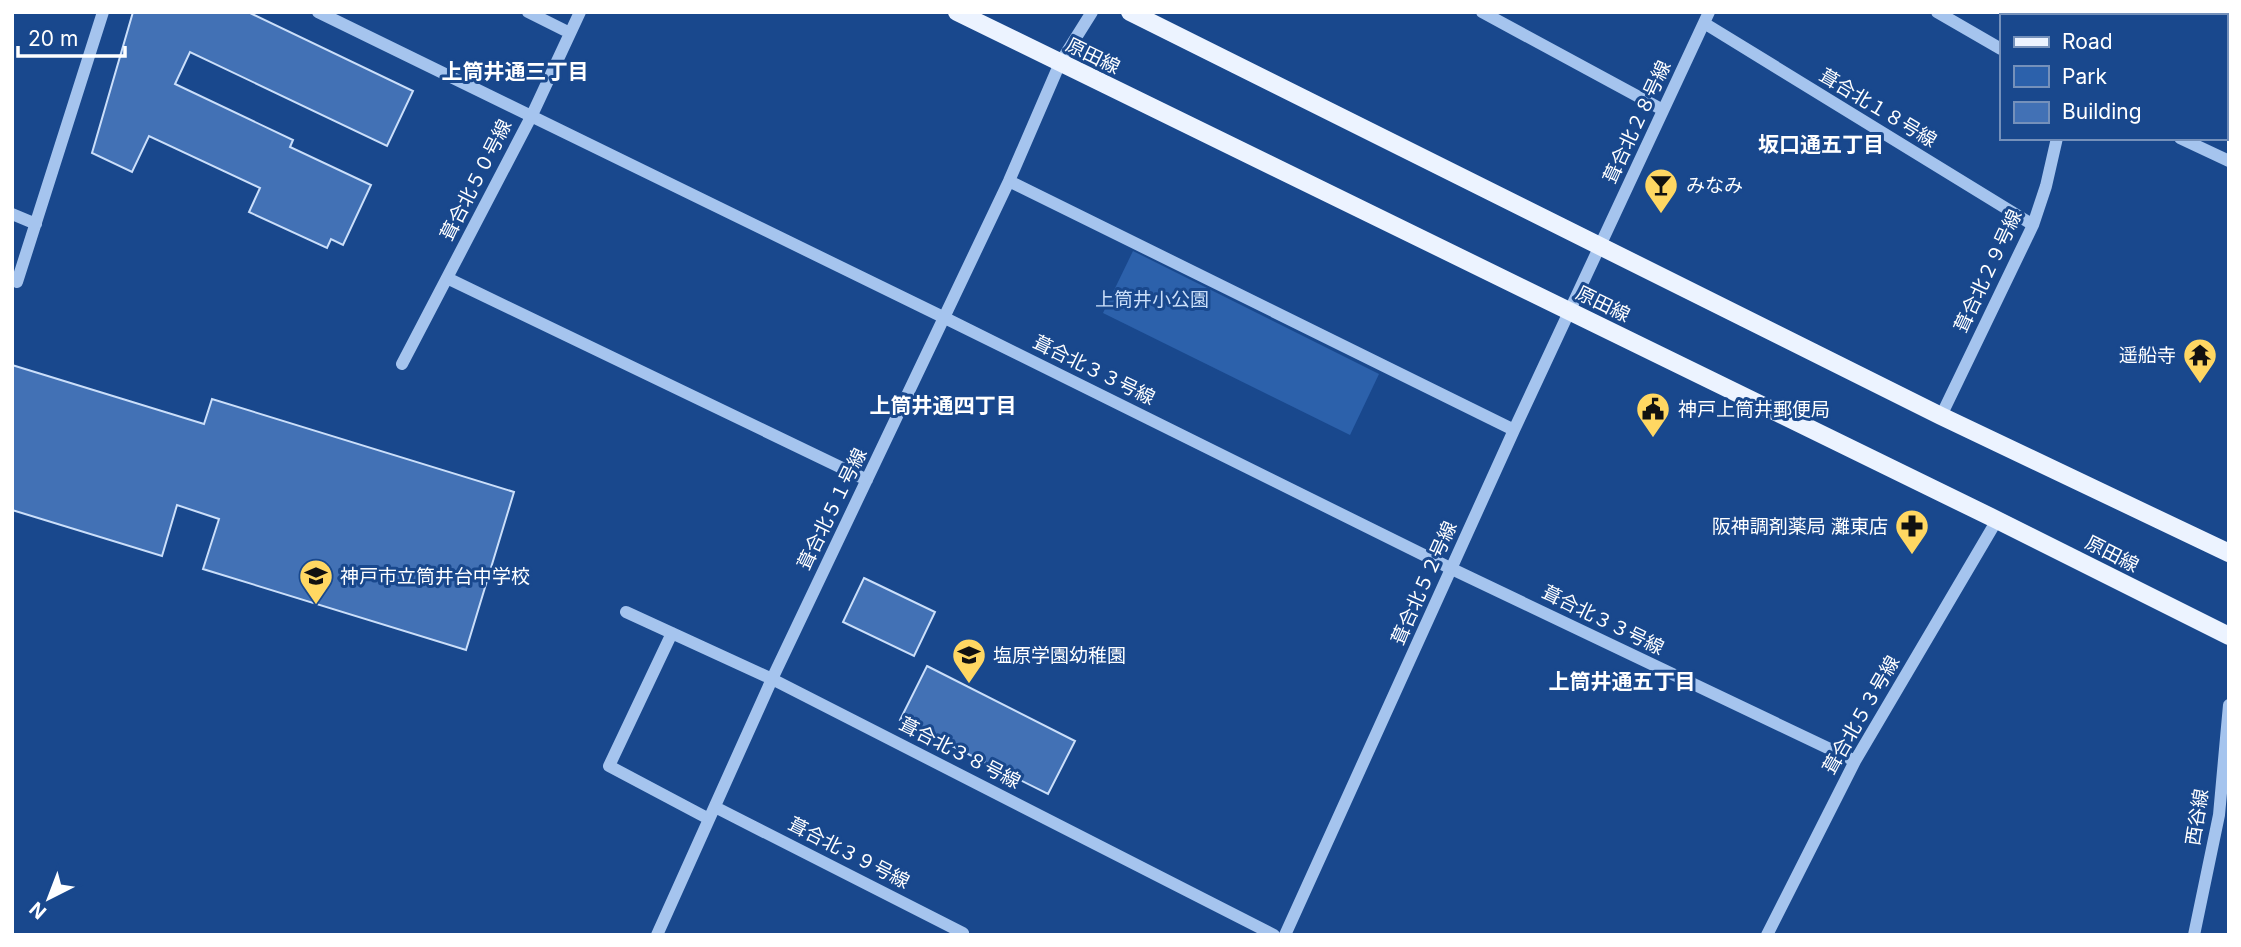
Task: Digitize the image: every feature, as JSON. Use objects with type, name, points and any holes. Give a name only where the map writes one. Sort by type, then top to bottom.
[{"type":"main road","name":"原田線","points":[[957,12],[2229,636]]},
{"type":"main road","points":[[1130,12],[1941,416],[2229,553]]},
{"type":"street","points":[[18,282],[103,12]]},
{"type":"street","name":"葺合北３３号線","points":[[318,12],[1452,569],[1855,761]]},
{"type":"street","points":[[528,12],[570,33]]},
{"type":"street","name":"葺合北５０号線","points":[[402,365],[531,115],[580,12]]},
{"type":"street","name":"葺合北５１号線","points":[[657,935],[772,679],[1009,181],[1060,63],[1092,12]]},
{"type":"street","points":[[1482,12],[1663,110]]},
{"type":"street","points":[[1937,12],[2000,48]]},
{"type":"street","name":"葺合北２８号線","points":[[1600,247],[1707,18]]},
{"type":"street","name":"葺合北１８号線","points":[[1707,18],[2033,225]]},
{"type":"street","name":"葺合北２９号線","points":[[1941,416],[2033,225],[2046,186],[2057,140]]},
{"type":"street","points":[[2184,140],[2229,161]]},
{"type":"street","points":[[1009,181],[1514,430]]},
{"type":"street","points":[[12,214],[36,224]]},
{"type":"street","name":"葺合北５２号線","points":[[1285,935],[1600,247]]},
{"type":"street","points":[[447,278],[867,480]]},
{"type":"street","name":"葺合北５３号線","points":[[1767,935],[1855,761],[1997,520]]},
{"type":"street","name":"葺合北３８号線","points":[[626,612],[772,679],[1274,935]]},
{"type":"street","name":"葺合北３９号線","points":[[672,634],[609,766],[963,933],[962,935]]},
{"type":"street","name":"西谷線","points":[[2194,935],[2219,815],[2229,705]]},
{"type":"green space","name":"上筒井小公園","points":[[1133,251],[1379,374],[1350,435],[1103,313]]},
{"type":"building","points":[[133,12],[248,12],[413,91],[387,146],[190,52],[175,84],[293,140],[290,147],[371,185],[343,245],[331,239],[327,248],[249,212],[260,188],[149,136],[132,172],[92,153]]},
{"type":"building","points":[[12,365],[204,424],[212,399],[514,492],[466,650],[203,569],[219,519],[177,505],[162,556],[12,510]]},
{"type":"building","points":[[864,578],[935,612],[914,656],[843,622]]},
{"type":"building","points":[[927,666],[1075,741],[1048,794],[900,720]]},
{"type":"place","name":"みなみ","points":[[1661,215]]},
{"type":"place","name":"遥船寺","points":[[2200,385]]},
{"type":"place","name":"神戸上筒井郵便局","points":[[1653,439]]},
{"type":"place","name":"阪神調剤薬局 灘東店","points":[[1912,556]]},
{"type":"place","name":"神戸市立筒井台中学校","points":[[316,606]]},
{"type":"place","name":"塩原学園幼稚園","points":[[969,685]]},
{"type":"district","name":"上筒井通三丁目","points":[[515,71]]},
{"type":"district","name":"坂口通五丁目","points":[[1821,144]]},
{"type":"district","name":"上筒井通四丁目","points":[[943,405]]},
{"type":"district","name":"上筒井通五丁目","points":[[1622,681]]}]
